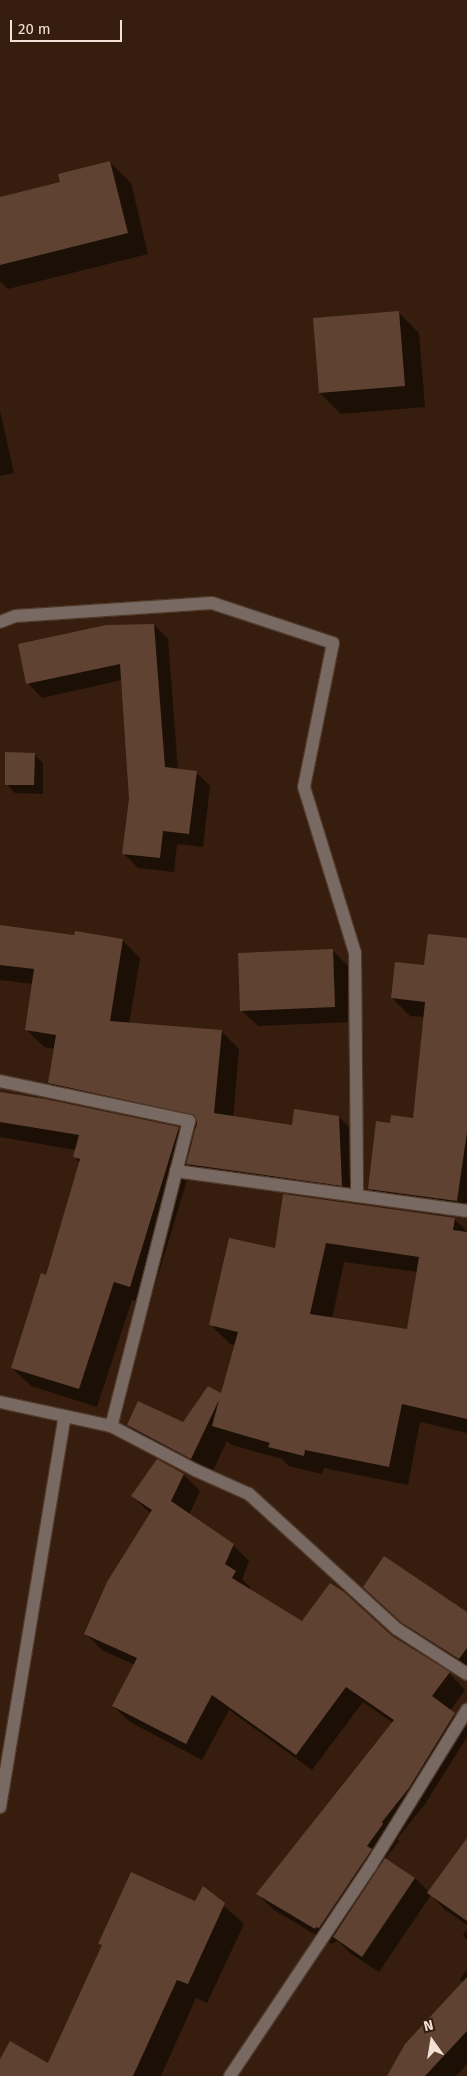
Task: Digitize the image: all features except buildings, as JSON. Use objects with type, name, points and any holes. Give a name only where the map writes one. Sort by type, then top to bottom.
[{"type":"street","points":[[0,622],[16,616],[212,604],[333,643],[304,787],[355,954],[357,1196]]},
{"type":"street","points":[[0,1081],[189,1121],[111,1426]]},
{"type":"street","points":[[176,1171],[467,1211]]},
{"type":"street","points":[[0,1402],[111,1426],[195,1470],[249,1494],[397,1629],[467,1674]]},
{"type":"street","points":[[0,1807],[64,1416]]},
{"type":"street","points":[[230,2076],[370,1867],[467,1710]]}]
